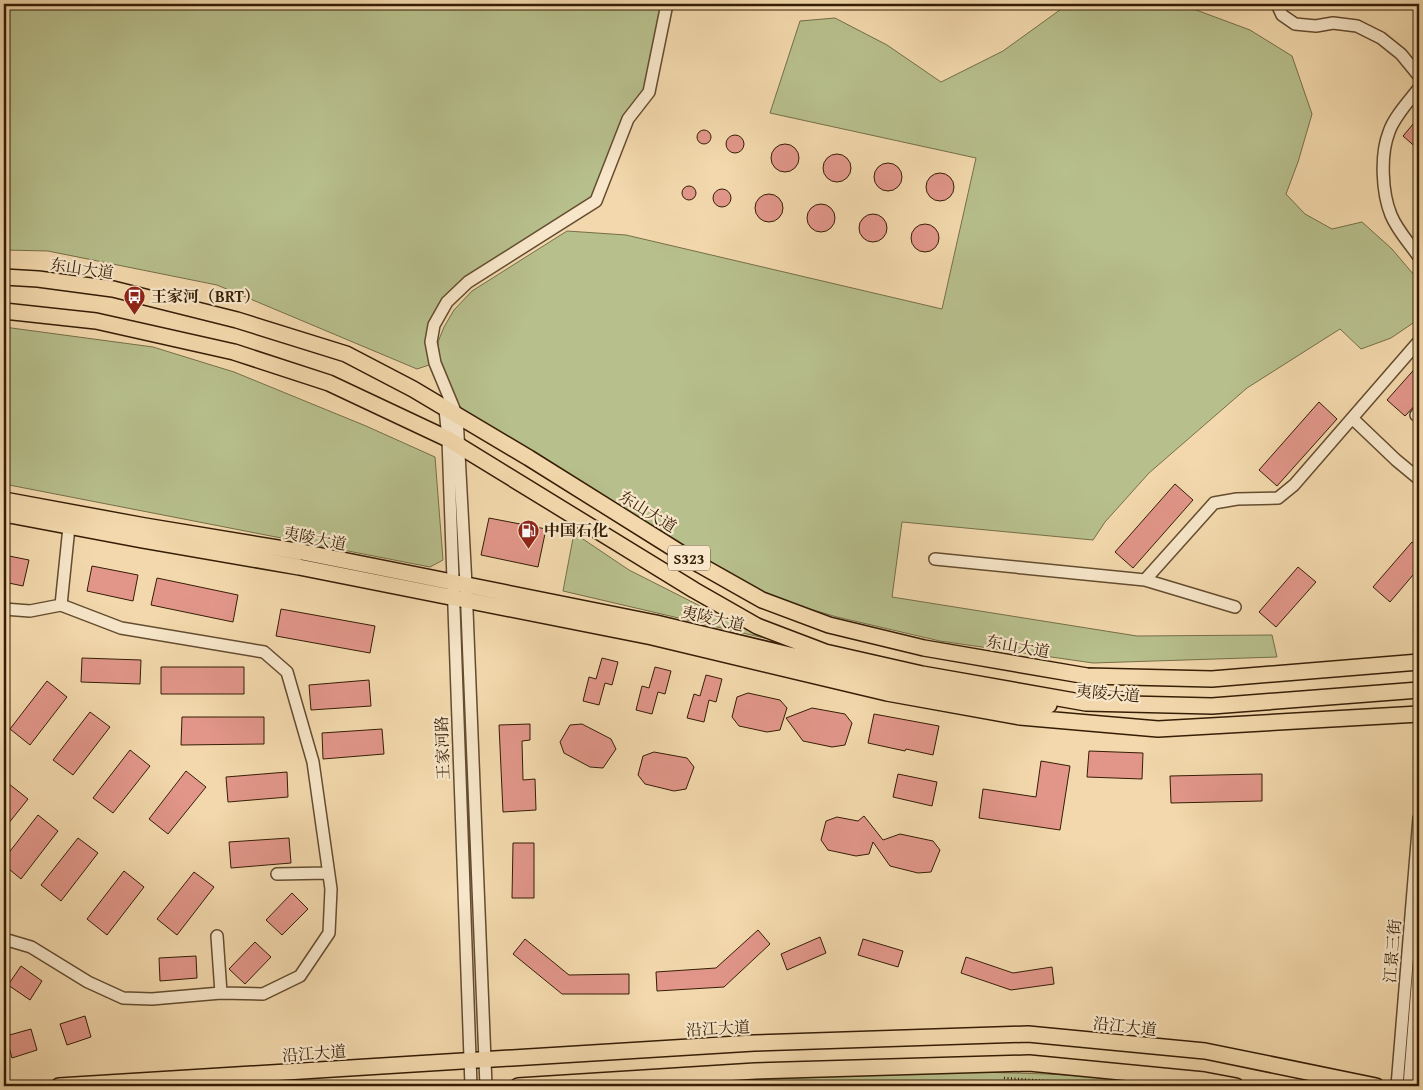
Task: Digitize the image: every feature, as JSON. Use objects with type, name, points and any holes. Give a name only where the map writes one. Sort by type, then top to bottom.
[{"type":"main road","name":"东山大道","points":[[4,277],[113,289],[237,320],[346,354],[413,389],[537,463],[700,565],[762,600],[829,625],[924,648],[1087,676],[1212,679],[1419,662]]},
{"type":"main road","points":[[4,311],[96,322],[234,352],[329,383],[453,442],[694,590],[757,626],[825,652],[922,674],[1086,703],[1212,706],[1419,690]]},
{"type":"main road","name":"夷陵大道","points":[[4,500],[302,552],[887,693],[1020,717],[1158,729],[1419,714]]},
{"type":"main road","name":"夷陵大道","points":[[4,514],[300,567],[656,622],[890,679],[1022,703],[1159,714],[1419,700]]},
{"type":"main road","name":"沿江大道","points":[[59,1086],[754,1043],[1028,1034],[1205,1051],[1376,1086]]},
{"type":"main road","points":[[518,1086],[755,1071],[1029,1063],[1204,1080],[1236,1086]]},
{"type":"street","name":"王家河路","points":[[471,1086],[477,1060],[453,442],[451,413],[435,363],[431,342],[434,325],[447,302],[468,282],[596,201],[628,119],[649,92],[667,4]]},
{"type":"street","points":[[1277,4],[1282,15],[1295,24],[1316,26],[1333,23],[1357,26],[1381,38],[1401,54],[1419,76]]},
{"type":"street","points":[[1419,88],[1389,131],[1383,154],[1384,184],[1391,215],[1419,257]]},
{"type":"street","points":[[1145,580],[1214,503],[1237,499],[1278,498],[1294,485],[1419,341]]},
{"type":"street","points":[[1352,418],[1419,479]]},
{"type":"street","points":[[61,605],[69,527]]},
{"type":"street","points":[[935,559],[1145,580],[1236,607]]},
{"type":"street","points":[[4,609],[30,611],[61,605],[121,628],[264,652],[287,672],[313,762],[330,889],[329,933],[300,976],[263,994],[221,993],[152,999],[123,998],[88,982],[31,947],[4,939]]},
{"type":"street","name":"江景三街","points":[[1397,1086],[1419,818]]},
{"type":"street","points":[[277,874],[328,873]]},
{"type":"street","points":[[216,936],[221,993]]},
{"type":"street","name":"江景三街","points":[[1409,1086],[1419,962]]},
{"type":"street","name":"王家河路","points":[[477,1060],[486,1086]]},
{"type":"path","points":[[999,1078],[1084,1083]]},
{"type":"green space","points":[[4,4],[667,4],[649,92],[628,119],[596,201],[468,282],[434,325],[435,363],[417,369],[217,285],[48,251],[4,250]]},
{"type":"green space","points":[[1066,4],[1187,4],[1188,7],[1250,30],[1292,56],[1312,114],[1298,162],[1286,194],[1305,214],[1332,229],[1362,222],[1392,249],[1419,281],[1419,319],[1391,338],[1361,349],[1340,329],[1247,388],[1149,473],[1105,522],[1093,540],[902,522],[892,597],[1137,636],[1272,635],[1277,657],[1093,663],[940,641],[837,617],[765,596],[460,413],[440,362],[438,342],[444,327],[454,310],[472,291],[567,231],[626,235],[942,309],[976,158],[770,113],[800,21],[835,18],[887,45],[941,82],[1003,51]]},
{"type":"green space","points":[[4,327],[153,347],[234,372],[366,426],[435,457],[443,560],[430,567],[4,484]]},
{"type":"green space","points":[[574,533],[629,570],[710,611],[777,641],[563,591]]},
{"type":"green space","points":[[965,1072],[1072,1075],[1178,1086],[648,1086],[740,1080]]},
{"type":"building","points":[[1419,117],[1419,150],[1403,136]]},
{"type":"building","points":[[701,130],[707,130],[711,137],[707,144],[701,144],[697,140],[697,134]]},
{"type":"building","points":[[731,135],[739,135],[744,140],[742,151],[731,153],[726,148],[726,140]]},
{"type":"building","points":[[785,144],[795,148],[799,158],[795,168],[785,172],[775,168],[771,158],[775,148]]},
{"type":"building","points":[[837,154],[847,158],[851,168],[847,178],[837,182],[827,178],[823,168],[827,158]]},
{"type":"building","points":[[888,163],[898,167],[902,177],[898,187],[888,191],[878,187],[874,177],[878,167]]},
{"type":"building","points":[[940,173],[950,177],[954,187],[950,197],[940,201],[930,197],[926,187],[930,177]]},
{"type":"building","points":[[686,186],[692,186],[696,193],[692,200],[686,200],[682,196],[682,190]]},
{"type":"building","points":[[718,189],[726,189],[731,194],[729,205],[718,207],[713,202],[713,194]]},
{"type":"building","points":[[769,194],[779,198],[783,208],[779,218],[769,222],[759,218],[755,208],[759,198]]},
{"type":"building","points":[[821,204],[831,208],[835,218],[831,228],[821,232],[811,228],[807,218],[811,208]]},
{"type":"building","points":[[873,214],[883,218],[887,228],[883,238],[873,242],[863,238],[859,228],[863,218]]},
{"type":"building","points":[[925,224],[935,228],[939,238],[935,248],[925,252],[915,248],[911,238],[915,228]]},
{"type":"building","points":[[1419,364],[1419,401],[1405,416],[1387,400]]},
{"type":"building","points":[[1319,402],[1337,419],[1277,486],[1259,470]]},
{"type":"building","points":[[1175,484],[1193,500],[1133,568],[1115,552]]},
{"type":"building","points":[[489,518],[546,529],[538,567],[481,555]]},
{"type":"building","points":[[1412,542],[1419,548],[1419,568],[1390,602],[1373,587]]},
{"type":"building","points":[[4,555],[29,560],[23,586],[4,582]]},
{"type":"building","points":[[92,566],[138,575],[133,601],[87,591]]},
{"type":"building","points":[[1298,567],[1316,582],[1276,627],[1259,612]]},
{"type":"building","points":[[157,578],[238,595],[233,622],[151,605]]},
{"type":"building","points":[[281,609],[375,626],[370,653],[276,636]]},
{"type":"building","points":[[82,658],[141,660],[140,684],[81,682]]},
{"type":"building","points":[[602,658],[618,662],[612,685],[605,683],[599,705],[583,701],[589,677],[596,679]]},
{"type":"building","points":[[161,667],[244,667],[244,694],[161,694]]},
{"type":"building","points":[[655,667],[671,671],[665,694],[658,692],[652,714],[636,710],[642,686],[649,688]]},
{"type":"building","points":[[706,675],[722,679],[716,702],[709,700],[704,722],[687,718],[694,694],[700,696]]},
{"type":"building","points":[[369,680],[371,706],[311,710],[309,685]]},
{"type":"building","points":[[47,681],[67,697],[30,745],[10,729]]},
{"type":"building","points":[[748,693],[780,700],[787,708],[780,730],[767,732],[739,726],[732,717],[737,697]]},
{"type":"building","points":[[812,708],[845,714],[852,723],[845,745],[832,747],[803,741],[786,718]]},
{"type":"building","points":[[90,712],[110,727],[73,775],[53,760]]},
{"type":"building","points":[[874,714],[939,726],[933,755],[868,743]]},
{"type":"building","points":[[182,717],[264,717],[264,744],[181,745]]},
{"type":"building","points":[[530,724],[530,740],[522,741],[523,780],[535,779],[536,810],[503,812],[499,725]]},
{"type":"building","points":[[582,724],[611,739],[616,749],[603,768],[590,767],[564,753],[560,742],[570,725]]},
{"type":"building","points":[[382,729],[384,754],[323,759],[322,733]]},
{"type":"building","points":[[130,750],[150,766],[113,813],[93,798]]},
{"type":"building","points":[[1089,751],[1143,753],[1142,779],[1087,777]]},
{"type":"building","points":[[654,752],[687,758],[694,767],[686,789],[674,791],[645,784],[638,775],[643,756]]},
{"type":"building","points":[[1041,761],[1070,766],[1060,830],[979,818],[983,789],[1036,797]]},
{"type":"building","points":[[186,771],[206,787],[168,834],[149,819]]},
{"type":"building","points":[[287,772],[288,797],[228,802],[226,777]]},
{"type":"building","points":[[898,774],[937,782],[932,806],[893,797]]},
{"type":"building","points":[[1262,774],[1262,801],[1171,803],[1170,776]]},
{"type":"building","points":[[4,780],[28,799],[4,829]]},
{"type":"building","points":[[38,815],[58,831],[21,879],[4,865],[4,859]]},
{"type":"building","points":[[864,816],[883,840],[900,834],[933,841],[940,850],[931,872],[918,873],[890,866],[873,842],[869,854],[856,856],[828,850],[821,840],[826,821],[837,817],[858,821]]},
{"type":"building","points":[[78,838],[98,853],[61,901],[41,885]]},
{"type":"building","points":[[289,838],[291,863],[231,868],[229,842]]},
{"type":"building","points":[[513,843],[534,843],[534,898],[512,898]]},
{"type":"building","points":[[124,871],[144,887],[107,935],[87,919]]},
{"type":"building","points":[[194,872],[214,887],[177,935],[157,919]]},
{"type":"building","points":[[292,893],[308,909],[282,935],[266,920]]},
{"type":"building","points":[[758,930],[770,944],[724,987],[657,991],[656,972],[716,968]]},
{"type":"building","points":[[820,937],[826,953],[787,970],[781,954]]},
{"type":"building","points":[[525,939],[569,975],[629,974],[629,994],[562,994],[513,954]]},
{"type":"building","points":[[863,939],[903,951],[898,967],[858,955]]},
{"type":"building","points":[[255,942],[271,957],[245,984],[229,969]]},
{"type":"building","points":[[196,956],[197,978],[160,981],[159,958]]},
{"type":"building","points":[[966,957],[1013,973],[1052,967],[1054,984],[1011,990],[961,973]]},
{"type":"building","points":[[21,966],[42,981],[30,1000],[8,985]]},
{"type":"building","points":[[85,1016],[91,1037],[67,1045],[60,1024]]},
{"type":"building","points":[[31,1029],[37,1050],[12,1058],[6,1036]]},
{"type":"place","name":"王家河（BRT）","points":[[135,315]]},
{"type":"place","name":"中国石化","points":[[528,549]]}]
